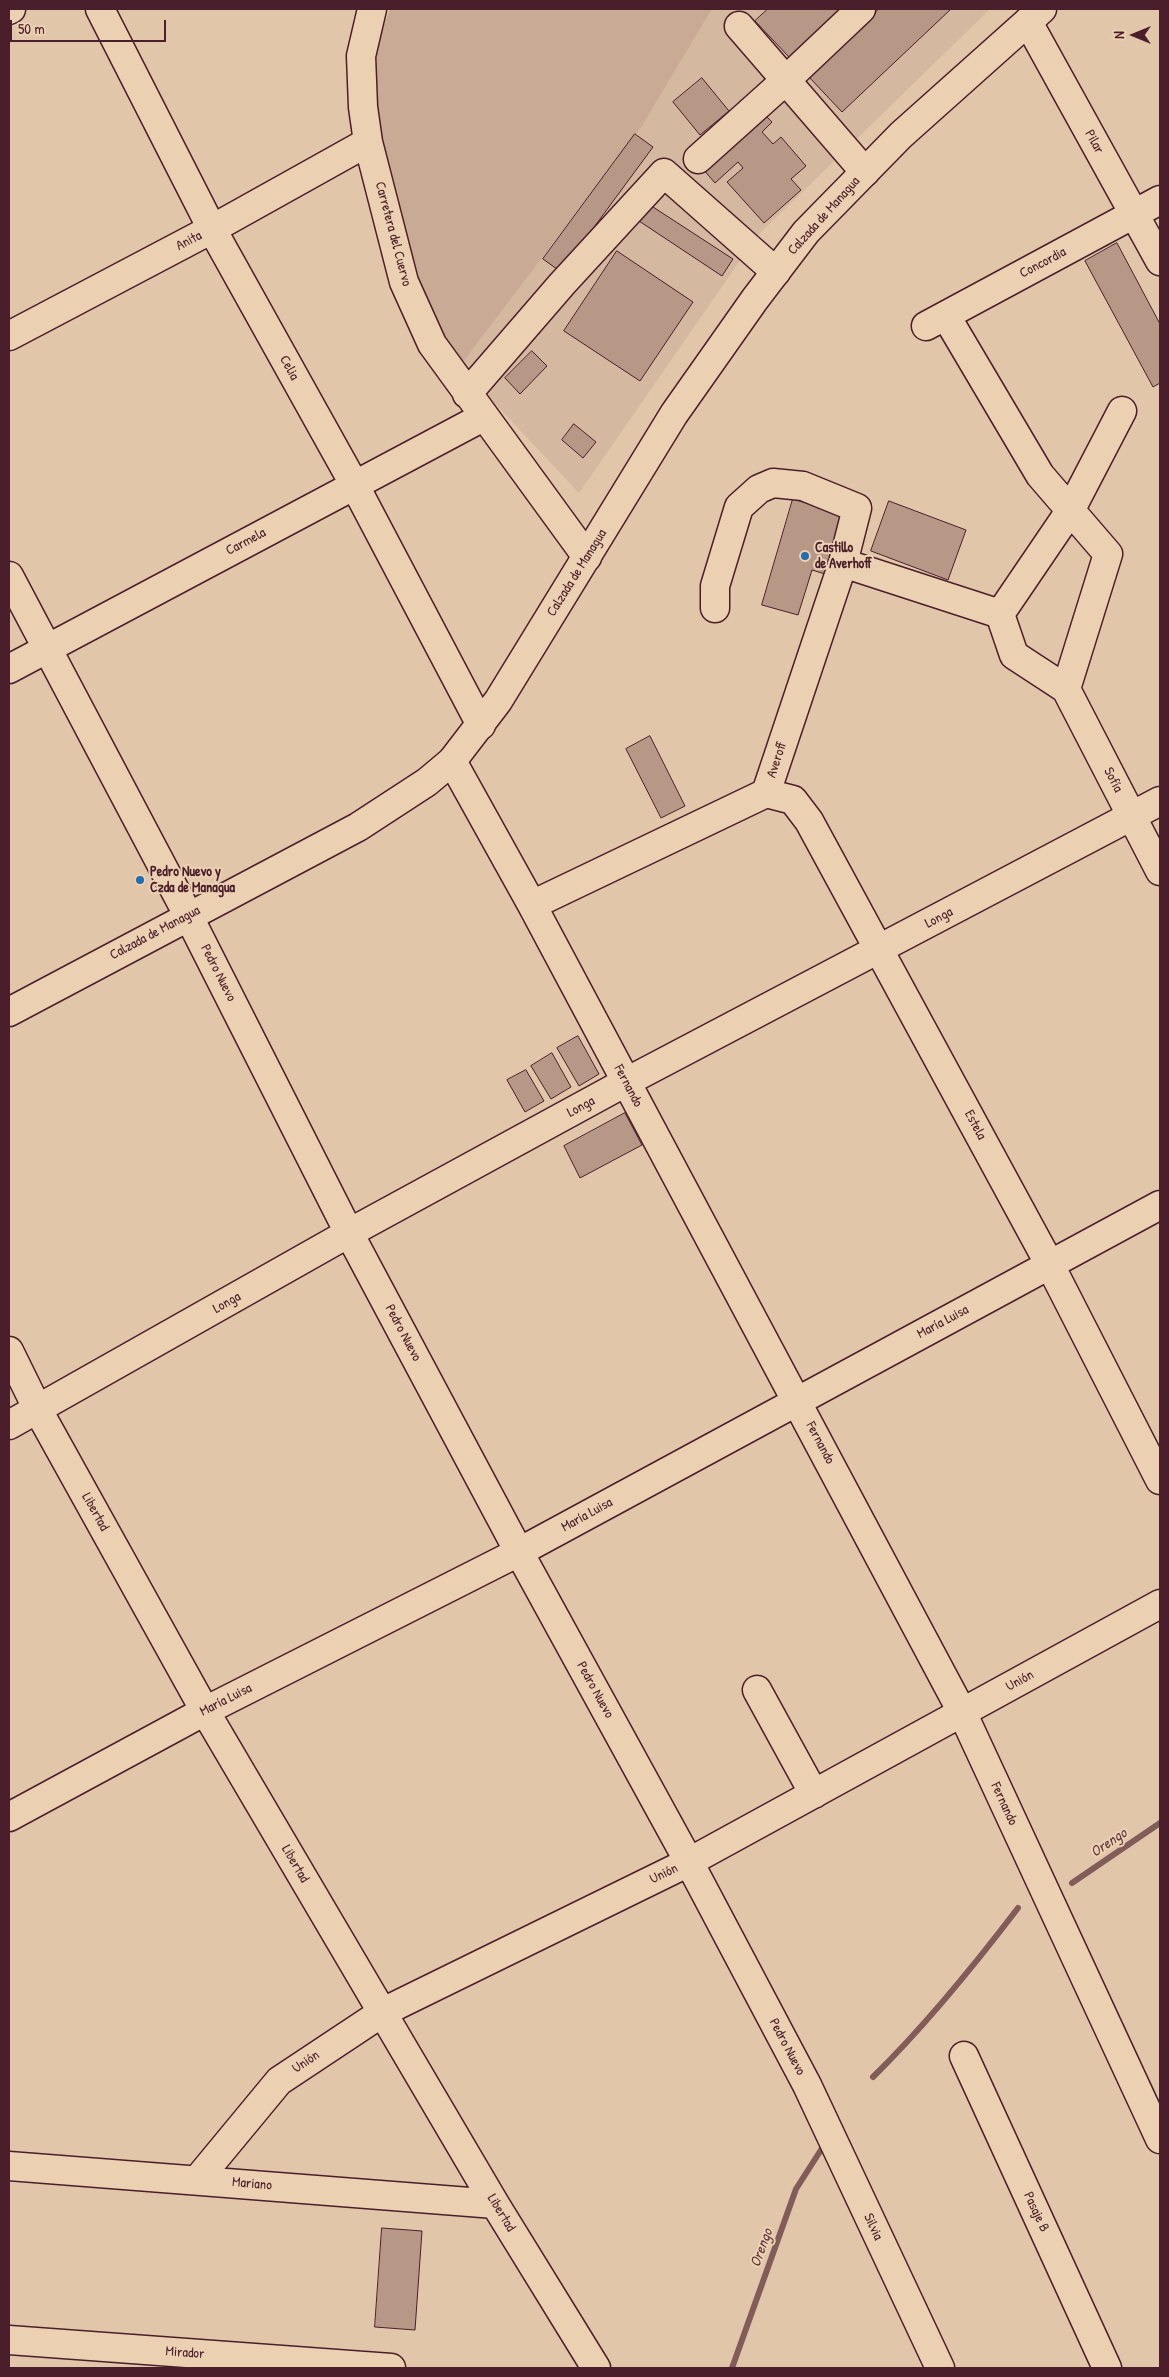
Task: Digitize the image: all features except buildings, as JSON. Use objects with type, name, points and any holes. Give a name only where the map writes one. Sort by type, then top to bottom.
[{"type":"street","name":"Celia","points":[[100,9],[212,229],[354,484],[481,725]]},
{"type":"street","name":"Carretera del Cuervo","points":[[372,9],[361,56],[363,107],[368,142],[404,282],[432,344],[586,557]]},
{"type":"street","points":[[698,159],[861,9]]},
{"type":"street","name":"Calzada de Managua","points":[[9,1012],[188,915],[358,828],[427,782],[452,761],[481,725],[512,678],[674,414],[806,232],[901,135],[1035,15]]},
{"type":"street","name":"Pilar","points":[[1035,15],[1134,214],[1160,261]]},
{"type":"street","points":[[739,26],[865,172]]},
{"type":"street","name":"Anita","points":[[9,336],[212,229],[368,142]]},
{"type":"street","points":[[467,394],[562,284],[664,173],[776,272]]},
{"type":"street","name":"Concordia","points":[[1070,511],[1040,475],[936,321],[1160,200]]},
{"type":"street","points":[[1000,614],[1070,511],[1122,411]]},
{"type":"street","name":"Carmela","points":[[9,668],[483,417]]},
{"type":"street","name":"Averoff","points":[[532,905],[766,793],[843,563],[857,508],[803,486],[773,483],[759,489],[739,507],[715,586],[715,608]]},
{"type":"street","points":[[1000,614],[1014,655],[1066,688],[1108,554],[1070,511]]},
{"type":"street","points":[[843,563],[1000,614]]},
{"type":"street","name":"Pedro Nuevo","points":[[9,576],[188,915],[349,1233],[519,1552],[689,1862],[807,2085]]},
{"type":"street","name":"Sofía","points":[[1066,688],[1160,871]]},
{"type":"street","name":"Fernando","points":[[452,761],[532,905],[962,1712],[1160,2139]]},
{"type":"street","name":"Estela","points":[[766,793],[793,800],[809,821],[1050,1265],[1160,1480]]},
{"type":"street","name":"Longa","points":[[9,1426],[349,1233],[626,1082],[880,950],[1160,800]]},
{"type":"street","name":"María Luisa","points":[[9,1817],[206,1711],[519,1552],[1160,1205]]},
{"type":"street","name":"Libertad","points":[[9,1351],[38,1410],[206,1711],[495,2204],[596,2368]]},
{"type":"street","name":"Unión","points":[[198,2180],[279,2081],[383,2012],[689,1862],[1160,1604]]},
{"type":"street","points":[[757,1690],[814,1794]]},
{"type":"street","name":"Pasaje B","points":[[964,2056],[1107,2368]]},
{"type":"street","name":"Silvia","points":[[807,2085],[940,2368]]},
{"type":"street","name":"Mariano","points":[[9,2166],[495,2204]]},
{"type":"street","name":"Mirador","points":[[9,2340],[391,2368]]},
{"type":"shaded area","points":[[390,9],[712,9],[642,126],[460,366],[422,308],[374,126],[373,82],[377,44]]},
{"type":"shaded area","points":[[712,9],[990,9],[757,236],[579,493],[460,366],[642,126]]},
{"type":"waterway","name":"Orengo","points":[[1072,1883],[1160,1823]]},
{"type":"waterway","name":"Orengo","points":[[873,2077],[912,2037],[984,1952],[1018,1908]]},
{"type":"waterway","name":"Orengo","points":[[732,2368],[796,2189],[826,2142]]},
{"type":"place","name":"Castillo de Averhoff","points":[[805,556]]},
{"type":"place","name":"Pedro Nuevo y Czda de Managua","points":[[140,880]]}]
